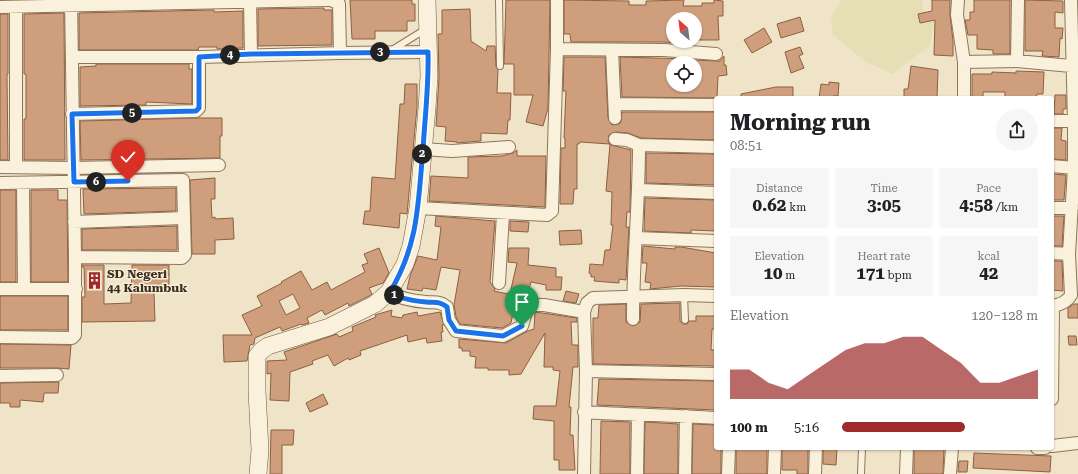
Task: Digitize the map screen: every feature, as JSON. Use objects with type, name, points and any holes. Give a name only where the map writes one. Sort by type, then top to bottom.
[{"type":"street","points":[[0,7],[71,3],[328,0]]},
{"type":"street","points":[[331,0],[339,4],[340,53]]},
{"type":"street","points":[[258,474],[260,450],[257,356],[268,346],[344,321],[375,304],[390,292],[401,271],[411,246],[418,208],[427,108],[429,76],[427,0]]},
{"type":"street","points":[[418,208],[503,214],[547,215],[552,211],[557,0]]},
{"type":"street","points":[[958,0],[957,15],[964,62],[964,96]]},
{"type":"street","points":[[1017,61],[1018,0]]},
{"type":"street","points":[[1054,306],[1069,300],[1071,295],[1069,254],[1074,168],[1074,121],[1071,66],[1071,0]]},
{"type":"street","points":[[250,1],[251,54]]},
{"type":"street","points":[[0,337],[73,337],[75,335],[76,290],[71,3]]},
{"type":"street","points":[[16,7],[16,167]]},
{"type":"street","points":[[557,49],[664,50],[716,54]]},
{"type":"street","points":[[612,50],[615,118]]},
{"type":"street","points":[[72,57],[199,57],[251,54],[428,52]]},
{"type":"street","points":[[72,114],[196,111],[199,108],[199,57]]},
{"type":"street","points":[[964,62],[1017,61],[1071,66]]},
{"type":"street","points":[[615,104],[714,105]]},
{"type":"street","points":[[1054,120],[1074,121]]},
{"type":"street","points":[[616,139],[627,140],[639,144],[714,147]]},
{"type":"street","points":[[633,320],[639,190],[639,144]]},
{"type":"street","points":[[423,149],[452,151],[509,146]]},
{"type":"street","points":[[0,167],[73,168],[219,165]]},
{"type":"street","points":[[1054,166],[1074,168]]},
{"type":"street","points":[[0,183],[182,180],[185,255],[182,258],[75,257]]},
{"type":"street","points":[[23,182],[24,289]]},
{"type":"street","points":[[639,190],[714,193]]},
{"type":"street","points":[[1054,208],[1072,208]]},
{"type":"street","points":[[500,283],[503,214]]},
{"type":"street","points":[[74,222],[184,218]]},
{"type":"street","points":[[636,238],[714,241]]},
{"type":"street","points":[[1054,253],[1069,254]]},
{"type":"street","points":[[0,289],[76,290]]},
{"type":"street","points":[[390,292],[396,296],[427,302],[441,302],[447,307],[449,320],[456,331],[503,336],[522,326],[528,305],[544,305],[584,312]]},
{"type":"street","points":[[584,474],[584,412],[586,371],[584,312],[587,303],[593,298],[684,295],[714,296]]},
{"type":"street","points":[[586,371],[714,374]]},
{"type":"street","points":[[0,376],[57,375]]},
{"type":"street","points":[[584,412],[638,416],[714,418]]},
{"type":"street","points":[[637,474],[638,416]]},
{"type":"street","points":[[685,474],[686,416]]},
{"type":"street","points":[[1054,446],[1078,443]]},
{"type":"street","points":[[728,474],[729,450]]},
{"type":"street","points":[[774,474],[775,450]]},
{"type":"street","points":[[815,474],[816,450]]},
{"type":"street","points":[[906,474],[907,450]]},
{"type":"street","points":[[950,474],[952,450]]},
{"type":"lane","points":[[499,0],[500,66]]},
{"type":"lane","points":[[388,52],[427,29]]},
{"type":"lane","points":[[684,295],[685,320]]},
{"type":"lane","points":[[861,474],[862,450]]},
{"type":"shaded area","points":[[842,0],[922,0],[923,10],[935,17],[930,45],[893,74],[866,62],[833,35],[831,17]]},
{"type":"building","points":[[350,0],[412,0],[412,4],[415,4],[415,21],[407,21],[407,31],[375,31],[375,39],[352,39]]},
{"type":"building","points":[[506,0],[550,0],[548,108],[543,126],[526,122],[533,95],[514,95],[514,64],[504,64]]},
{"type":"building","points":[[564,0],[629,1],[629,5],[646,5],[646,1],[684,0],[683,6],[702,6],[702,3],[714,3],[714,0],[723,1],[723,16],[718,16],[719,40],[702,40],[702,12],[666,12],[666,42],[571,42],[570,34],[564,34]]},
{"type":"building","points":[[932,0],[950,0],[953,56],[934,55],[935,20],[920,23],[918,14],[932,11]]},
{"type":"building","points":[[974,0],[1010,0],[1010,54],[993,54],[993,50],[977,49],[977,35],[968,35],[965,20],[970,20],[970,12],[974,12]]},
{"type":"building","points":[[1025,0],[1063,1],[1063,13],[1055,12],[1055,28],[1063,28],[1062,39],[1060,38],[1059,57],[1042,56],[1043,51],[1025,51]]},
{"type":"building","points":[[324,8],[324,10],[332,10],[332,45],[258,46],[258,9]]},
{"type":"building","points":[[470,9],[471,41],[486,51],[487,46],[495,46],[496,66],[498,70],[497,93],[511,93],[510,120],[508,120],[507,134],[481,133],[481,141],[457,143],[445,141],[446,127],[436,126],[439,77],[438,34],[442,34],[442,10]]},
{"type":"building","points":[[214,10],[214,12],[243,11],[243,48],[217,49],[217,47],[199,47],[198,50],[79,50],[79,13]]},
{"type":"building","points":[[64,13],[65,160],[24,160],[26,74],[24,74],[24,14]]},
{"type":"building","points":[[0,14],[8,14],[8,160],[0,160]]},
{"type":"building","points":[[800,17],[804,31],[781,38],[777,24]]},
{"type":"building","points":[[764,28],[772,42],[752,53],[744,40]]},
{"type":"building","points":[[800,47],[803,54],[799,56],[804,68],[791,73],[785,52]]},
{"type":"building","points":[[724,56],[724,65],[726,65],[727,75],[718,76],[717,96],[714,96],[714,98],[622,97],[620,57],[666,58],[666,92],[702,92],[702,60],[720,61]]},
{"type":"building","points":[[564,57],[605,57],[608,118],[612,125],[619,124],[621,122],[622,112],[714,112],[714,140],[641,138],[628,133],[616,132],[609,135],[608,142],[610,144],[580,142],[577,144],[577,189],[574,189],[573,204],[560,204],[561,148],[565,148],[566,91],[563,91]]},
{"type":"building","points":[[96,64],[189,64],[189,69],[192,69],[192,104],[146,102],[146,105],[80,106],[80,67],[96,66]]},
{"type":"building","points":[[911,66],[938,70],[937,96],[904,96],[904,89],[908,89]]},
{"type":"building","points":[[1016,71],[1044,72],[1043,94],[1037,94],[1036,96],[1005,96],[1005,92],[983,92],[983,96],[972,96],[972,74],[992,74],[992,72],[1016,73]]},
{"type":"building","points":[[829,82],[839,83],[838,96],[819,96],[821,84],[829,85]]},
{"type":"building","points":[[405,84],[417,84],[417,107],[407,214],[400,213],[399,228],[363,224],[365,211],[370,211],[372,177],[395,179],[400,104],[404,104]]},
{"type":"building","points":[[776,87],[793,87],[793,96],[741,96],[741,94]]},
{"type":"building","points":[[1055,95],[1066,95],[1066,109],[1063,109],[1063,114],[1054,114]]},
{"type":"building","points":[[222,118],[220,158],[81,160],[80,121]]},
{"type":"building","points":[[1054,128],[1062,128],[1061,140],[1066,141],[1066,160],[1054,159]]},
{"type":"building","points":[[610,144],[631,150],[630,212],[627,212],[626,227],[629,227],[626,280],[619,279],[619,283],[594,281],[595,277],[591,277],[591,274],[589,273],[590,264],[603,265],[605,250],[610,250],[613,225],[611,225],[612,192],[606,191]]},
{"type":"building","points":[[517,150],[517,156],[546,156],[545,207],[429,201],[431,176],[468,178],[468,157],[502,156],[513,153]]},
{"type":"building","points":[[646,153],[714,154],[714,185],[646,183]]},
{"type":"building","points":[[1054,174],[1066,175],[1064,200],[1054,200]]},
{"type":"building","points":[[215,178],[215,199],[211,199],[212,218],[233,218],[234,239],[215,240],[215,254],[192,254],[190,180]]},
{"type":"building","points":[[176,188],[176,211],[84,214],[83,189]]},
{"type":"building","points":[[0,190],[16,190],[16,282],[0,282]]},
{"type":"building","points":[[31,190],[58,190],[58,200],[67,200],[68,282],[31,282]]},
{"type":"building","points":[[645,198],[714,200],[714,231],[691,230],[691,233],[644,231]]},
{"type":"building","points":[[436,216],[495,221],[490,282],[495,289],[494,291],[513,295],[510,308],[514,308],[511,323],[502,328],[460,324],[456,317],[454,305],[460,270],[441,267],[436,290],[423,288],[422,291],[407,289],[410,276],[418,256],[437,260],[441,227],[435,226]]},
{"type":"building","points":[[1054,216],[1064,216],[1062,246],[1054,246]]},
{"type":"building","points":[[510,221],[529,222],[528,232],[510,231]]},
{"type":"building","points":[[177,226],[177,250],[82,250],[82,229]]},
{"type":"building","points":[[581,230],[582,244],[560,245],[559,231]]},
{"type":"building","points":[[643,246],[675,249],[675,247],[681,247],[714,253],[714,287],[681,286],[650,289],[651,283],[645,282],[647,263],[642,263]]},
{"type":"building","points":[[379,248],[389,273],[383,283],[369,288],[372,294],[349,306],[348,303],[325,315],[322,310],[307,318],[309,323],[301,324],[282,331],[280,327],[255,338],[254,344],[250,345],[247,361],[224,362],[223,335],[252,335],[242,315],[262,306],[257,296],[301,271],[312,290],[327,282],[331,290],[365,272],[362,265],[368,263],[364,254]],"holes":[[[293,294],[300,308],[286,315],[279,301]]]},
{"type":"building","points":[[509,248],[529,248],[528,265],[556,268],[556,277],[562,277],[561,290],[546,290],[546,285],[531,282],[528,292],[511,289],[517,263],[508,262]]},
{"type":"building","points":[[1054,261],[1062,261],[1063,291],[1054,290]]},
{"type":"building","name":"SD Negeri 44 Kalumbuk","points":[[82,265],[104,265],[104,304],[131,303],[132,265],[169,265],[169,292],[154,292],[155,321],[82,322],[82,297],[85,297],[84,267],[82,267]]},
{"type":"building","points":[[566,291],[579,294],[576,303],[563,301]]},
{"type":"building","points":[[0,296],[68,296],[68,330],[0,330]]},
{"type":"building","points":[[680,303],[680,321],[683,324],[687,324],[689,321],[696,321],[696,316],[714,316],[711,350],[714,350],[714,366],[593,364],[593,318],[598,318],[599,305],[626,304],[626,322],[633,326],[640,322],[641,304]]},
{"type":"building","points":[[1074,304],[1078,304],[1078,318],[1068,318],[1068,308]]},
{"type":"building","points":[[392,310],[391,316],[402,318],[403,315],[417,312],[418,316],[440,312],[444,325],[442,325],[443,332],[441,332],[442,341],[427,343],[426,338],[408,342],[407,335],[360,351],[361,355],[349,360],[348,358],[334,366],[328,355],[312,361],[313,364],[290,372],[289,401],[270,400],[271,373],[267,374],[267,361],[287,360],[284,352],[337,334],[339,337],[353,331],[352,327],[376,317],[375,315]]},
{"type":"building","points":[[535,312],[577,318],[577,322],[571,322],[572,345],[578,345],[578,367],[573,367],[569,407],[571,407],[570,435],[573,435],[575,470],[559,470],[559,460],[554,460],[554,421],[533,419],[534,406],[556,406],[560,371],[553,370],[553,367],[544,367],[545,333],[521,374],[509,375],[509,370],[488,370],[488,368],[475,368],[476,357],[470,356],[470,351],[462,351],[462,348],[459,348],[459,339],[506,343],[534,329]]},
{"type":"building","points":[[1068,336],[1076,336],[1077,345],[1069,345]]},
{"type":"building","points":[[0,344],[71,345],[69,369],[0,368]]},
{"type":"building","points":[[599,379],[714,381],[714,410],[597,405]]},
{"type":"building","points":[[59,382],[58,393],[44,393],[43,402],[20,400],[20,407],[10,407],[10,403],[0,403],[0,383]]},
{"type":"building","points":[[323,394],[328,404],[310,412],[306,403]]},
{"type":"building","points":[[601,421],[630,422],[630,474],[600,474]]},
{"type":"building","points":[[645,422],[678,424],[678,474],[644,474]]},
{"type":"building","points":[[693,424],[714,425],[714,450],[721,450],[721,474],[692,474]]},
{"type":"building","points":[[271,430],[294,430],[293,445],[282,445],[282,474],[270,474]]},
{"type":"building","points":[[736,450],[767,450],[767,474],[736,474]]},
{"type":"building","points":[[782,450],[808,450],[808,474],[797,474],[797,470],[782,470]]},
{"type":"building","points":[[823,450],[837,450],[836,465],[823,464]]},
{"type":"building","points":[[914,450],[944,450],[943,474],[914,474]]},
{"type":"building","points":[[974,453],[1051,456],[1050,472],[973,468]]},
{"type":"building","points":[[959,461],[968,461],[967,472],[958,472]]},
{"type":"place","name":"SD Negeri 44 Kalumbuk","points":[[94,281]]},
{"type":"route","points":[[128,181],[74,182],[72,114],[194,112],[199,108],[199,57],[251,54],[428,52],[429,76],[427,108],[422,177],[416,225],[411,246],[398,279],[390,292],[396,296],[427,302],[441,302],[447,307],[449,320],[456,331],[503,336],[522,326]]}]
